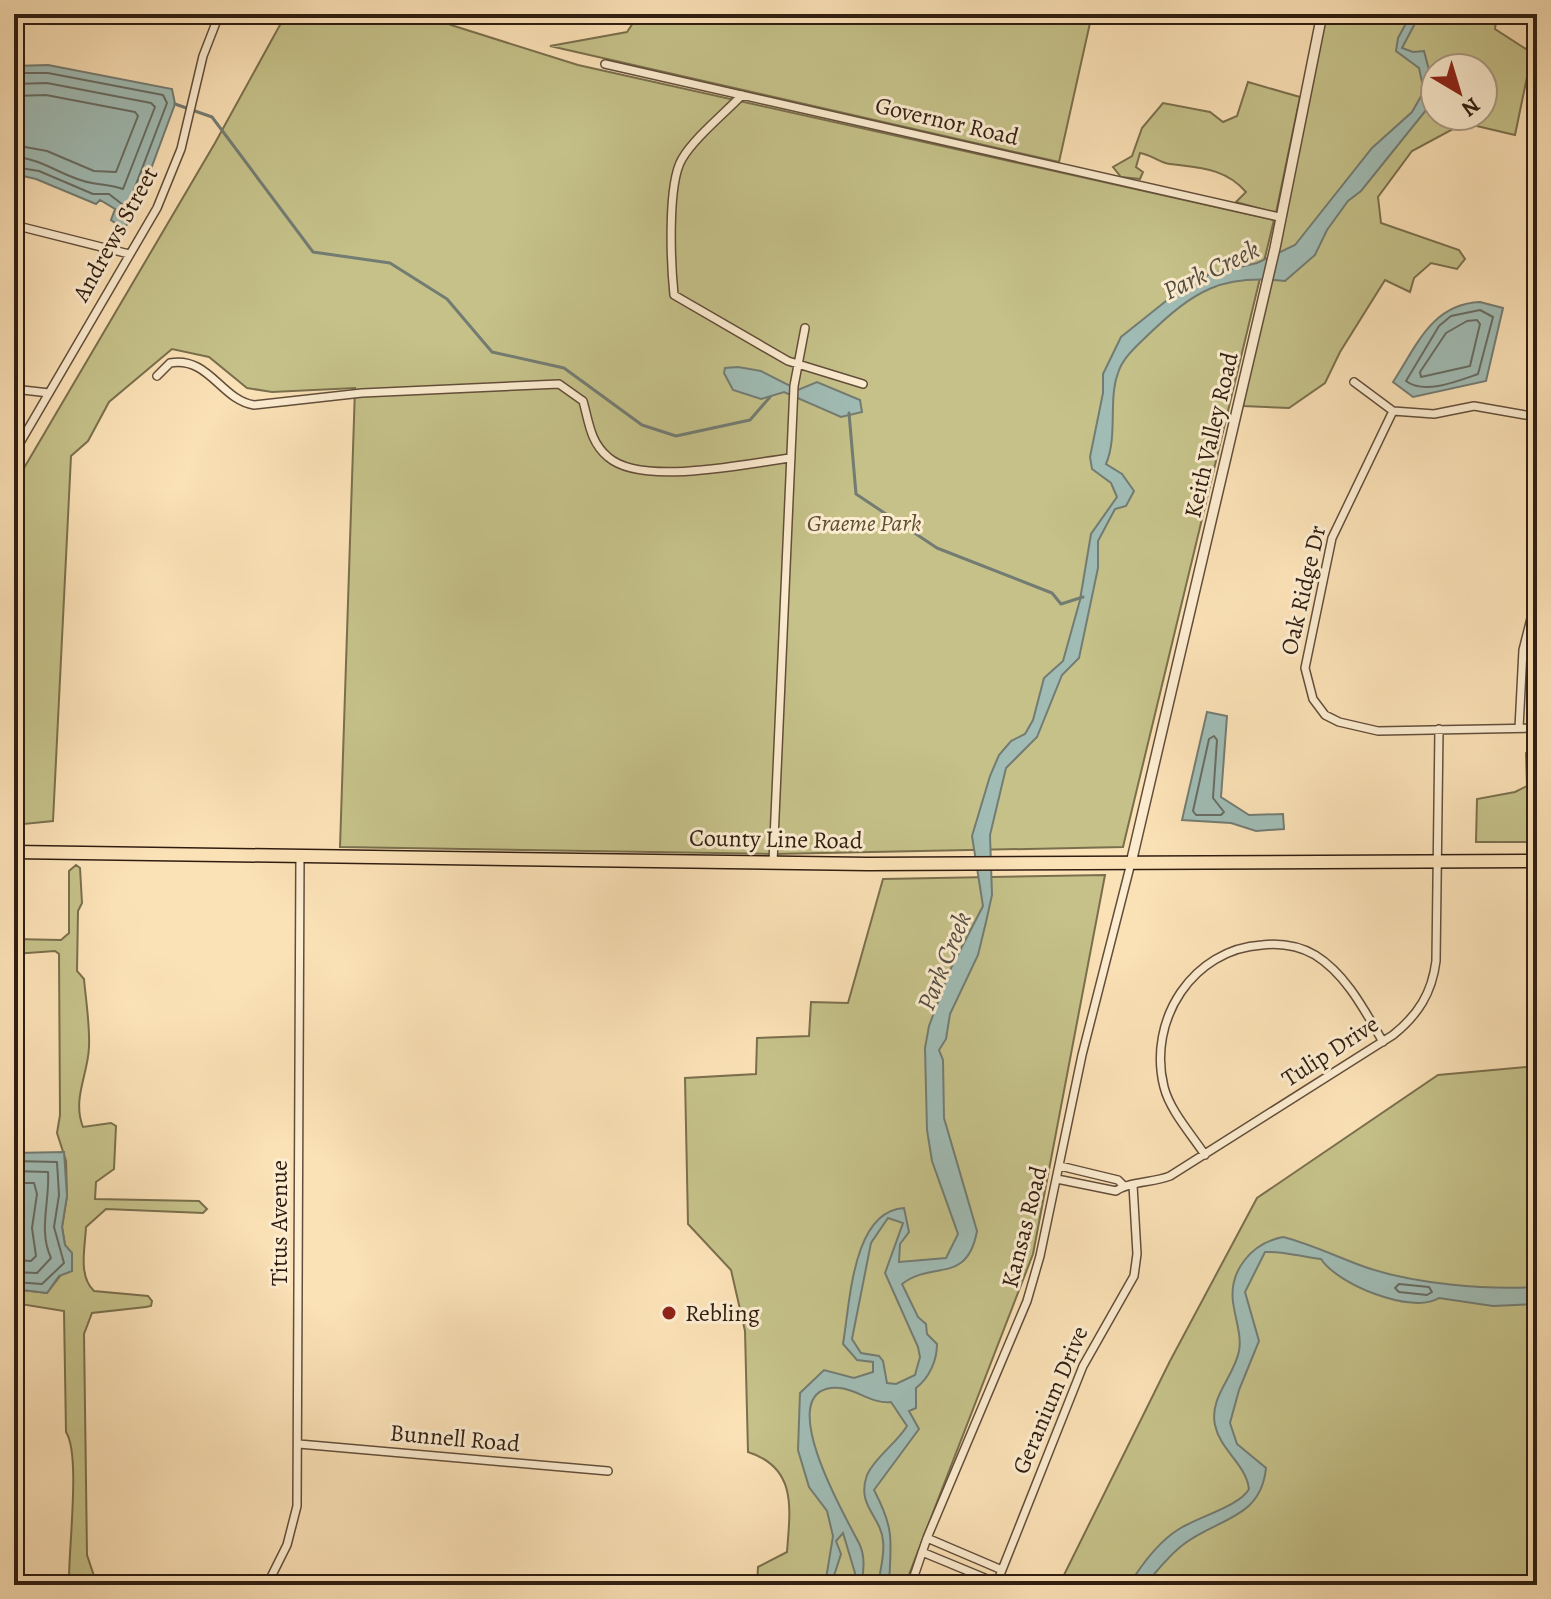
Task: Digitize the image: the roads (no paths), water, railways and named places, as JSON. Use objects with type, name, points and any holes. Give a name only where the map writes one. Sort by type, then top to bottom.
[{"type":"main road","name":"County Line Road","points":[[14,852],[974,864],[1537,861]]},
{"type":"street","name":"Keith Valley Road","points":[[1131,863],[1275,248],[1322,14]]},
{"type":"street","name":"Andrews Street","points":[[14,453],[171,178],[191,114],[203,56],[217,20]]},
{"type":"street","name":"Governor Road","points":[[605,64],[1279,217]]},
{"type":"street","points":[[742,95],[681,159],[674,192],[670,259],[674,295],[788,361],[863,384]]},
{"type":"street","points":[[14,225],[129,254]]},
{"type":"street","points":[[773,862],[794,386],[805,328]]},
{"type":"street","points":[[157,376],[170,363],[190,363],[206,370],[241,403],[254,405],[362,393],[559,384],[576,393],[583,401],[591,434],[608,457],[623,466],[670,471],[791,458]]},
{"type":"street","points":[[1354,382],[1393,411],[1434,414],[1474,406],[1537,417]]},
{"type":"street","points":[[14,389],[49,393]]},
{"type":"street","name":"Oak Ridge Dr","points":[[1393,411],[1332,538],[1305,668],[1307,684],[1325,715],[1339,722],[1378,731],[1537,728]]},
{"type":"street","points":[[1519,728],[1523,650],[1537,595]]},
{"type":"street","name":"Tulip Drive","points":[[1057,1179],[1116,1191],[1160,1181],[1383,1042],[1413,1018],[1433,981],[1437,951],[1439,729]]},
{"type":"street","name":"Titus Avenue","points":[[267,1585],[287,1545],[295,1519],[299,1444],[300,854]]},
{"type":"street","name":"Kansas Road","points":[[911,1585],[927,1538],[1015,1335],[1040,1256],[1082,1055],[1131,863]]},
{"type":"street","points":[[1205,1155],[1165,1091],[1162,1048],[1177,998],[1197,970],[1213,958],[1251,945],[1281,944],[1305,950],[1339,976],[1383,1042]]},
{"type":"street","points":[[1060,1166],[1118,1180],[1128,1186]]},
{"type":"street","name":"Geranium Drive","points":[[997,1584],[1091,1349],[1134,1276],[1137,1254],[1128,1186]]},
{"type":"street","name":"Bunnell Road","points":[[299,1444],[608,1471]]},
{"type":"street","points":[[927,1538],[1002,1570]]},
{"type":"street","points":[[922,1552],[997,1584]]},
{"type":"water","points":[[1411,14],[1420,14],[1402,48],[1413,52],[1424,51],[1419,52],[1419,68],[1396,51],[1398,38]]},
{"type":"water","points":[[48,65],[172,89],[175,104],[135,212],[124,229],[111,220],[115,209],[100,200],[96,204],[36,179],[14,174],[14,66]]},
{"type":"water","points":[[1419,100],[1419,119],[1361,191],[1348,201],[1327,230],[1315,255],[1285,281],[1243,280],[1226,283],[1195,296],[1136,347],[1118,373],[1112,442],[1106,464],[1122,474],[1134,491],[1126,506],[1115,509],[1098,541],[1098,568],[1079,658],[1062,675],[1037,737],[1006,768],[990,835],[992,895],[986,922],[978,955],[950,1014],[946,1039],[939,1050],[943,1060],[944,1118],[977,1231],[972,1248],[957,1265],[925,1273],[902,1284],[918,1317],[926,1324],[927,1334],[937,1344],[931,1369],[916,1388],[916,1408],[909,1411],[919,1429],[874,1490],[889,1526],[889,1585],[878,1585],[883,1541],[867,1503],[864,1486],[871,1468],[907,1426],[891,1402],[875,1400],[843,1388],[826,1389],[813,1399],[810,1416],[820,1463],[859,1543],[863,1558],[861,1585],[853,1585],[855,1573],[843,1533],[836,1541],[841,1554],[831,1585],[825,1585],[833,1536],[827,1511],[809,1487],[798,1450],[800,1393],[824,1370],[854,1378],[873,1372],[873,1362],[857,1360],[843,1344],[857,1262],[874,1225],[887,1213],[904,1208],[909,1232],[900,1244],[899,1262],[946,1258],[958,1234],[932,1161],[927,1130],[925,1048],[929,1026],[950,970],[983,906],[972,836],[990,776],[999,755],[1011,741],[1025,734],[1033,720],[1044,678],[1063,661],[1080,600],[1091,534],[1117,497],[1111,483],[1092,469],[1090,457],[1103,393],[1103,374],[1121,337],[1171,297],[1197,285],[1209,274],[1257,263],[1295,245],[1372,148],[1412,112]],"holes":[[[888,1218],[903,1223],[885,1273],[920,1357],[915,1375],[896,1384],[887,1383],[883,1361],[879,1356],[861,1353],[852,1339],[871,1243]]]},
{"type":"water","points":[[1480,302],[1503,308],[1486,381],[1413,397],[1393,382],[1418,341],[1438,318],[1463,304]]},
{"type":"water","points":[[725,368],[761,371],[798,390],[817,382],[860,400],[862,412],[841,417],[784,392],[761,399],[733,390],[724,373]]},
{"type":"water","points":[[1207,712],[1227,716],[1221,797],[1249,815],[1283,814],[1284,829],[1256,831],[1231,823],[1182,820]]},
{"type":"water","points":[[64,1152],[67,1196],[62,1227],[65,1245],[72,1253],[72,1271],[59,1276],[47,1293],[14,1289],[14,1153]]},
{"type":"water","points":[[1283,1237],[1405,1278],[1496,1288],[1537,1287],[1537,1304],[1493,1306],[1439,1298],[1411,1303],[1394,1300],[1358,1287],[1330,1269],[1321,1259],[1265,1252],[1245,1292],[1259,1341],[1239,1390],[1230,1423],[1237,1444],[1266,1468],[1262,1485],[1247,1508],[1184,1544],[1145,1585],[1129,1585],[1151,1554],[1171,1534],[1237,1501],[1249,1489],[1243,1472],[1218,1434],[1214,1415],[1240,1345],[1233,1302],[1235,1279],[1253,1252]]},
{"type":"waterway","points":[[175,104],[212,117],[313,252],[390,263],[447,299],[492,352],[564,368],[642,425],[676,436],[750,420],[770,397]]},
{"type":"waterway","points":[[849,413],[856,494],[937,548],[1052,593],[1061,604],[1083,597]]},
{"type":"place","name":"Rebling","points":[[669,1313]]},
{"type":"water label","name":"Park Creek","points":[[1211,270]]},
{"type":"water label","name":"Park Creek","points":[[944,961]]},
{"type":"park label","name":"Graeme Park","points":[[864,523]]}]
